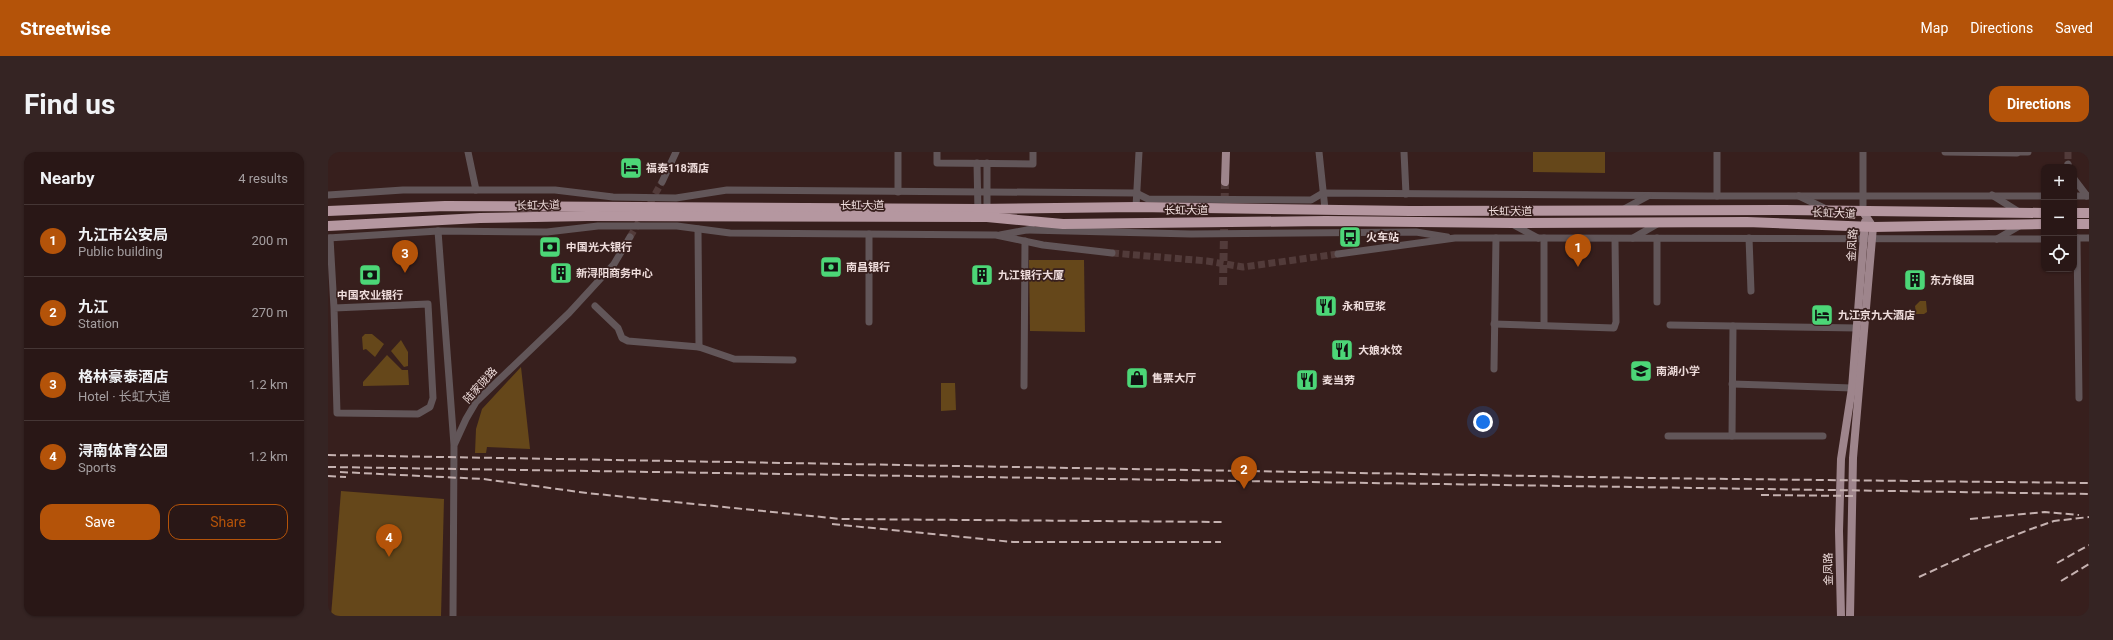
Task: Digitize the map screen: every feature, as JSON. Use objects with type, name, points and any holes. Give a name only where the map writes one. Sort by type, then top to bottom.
[{"type":"highway","name":"长虹大道","points":[[328,211],[445,206],[982,213],[1063,224],[1326,221],[1512,223],[1747,222],[1869,226],[2041,224]]},
{"type":"highway","name":"长虹大道","points":[[328,226],[480,218],[982,213],[1136,207],[1325,210],[1829,211],[2041,214]]},
{"type":"highway","points":[[2077,213],[2089,213]]},
{"type":"highway","points":[[2077,224],[2089,224]]},
{"type":"main road","points":[[1225,182],[1226,152]]},
{"type":"main road","name":"金凤路","points":[[1850,616],[1854,458],[1869,226],[1863,212]]},
{"type":"main road","name":"金凤路","points":[[1841,616],[1839,531],[1841,459],[1852,388],[1857,328],[1868,239]]},
{"type":"street","points":[[468,152],[476,190]]},
{"type":"street","points":[[662,182],[676,152]]},
{"type":"street","points":[[898,152],[898,192]]},
{"type":"street","points":[[937,152],[937,163],[1033,164],[1033,152]]},
{"type":"street","points":[[1136,207],[1140,152]]},
{"type":"street","points":[[1319,152],[1325,210]]},
{"type":"street","points":[[1404,152],[1406,194]]},
{"type":"street","points":[[1717,152],[1717,196]]},
{"type":"street","points":[[1863,152],[1863,212]]},
{"type":"street","points":[[1944,152],[2028,152]]},
{"type":"street","points":[[977,163],[977,192],[982,213]]},
{"type":"street","points":[[982,213],[987,192],[987,163]]},
{"type":"street","points":[[2077,183],[2088,196]]},
{"type":"street","points":[[328,195],[403,190],[555,190],[613,197],[676,198],[727,190],[1136,193],[1148,199],[1303,200],[1310,200],[1323,193],[1648,196],[2041,196]]},
{"type":"street","points":[[1798,195],[1829,211]]},
{"type":"street","points":[[1992,195],[2020,214]]},
{"type":"street","points":[[1621,211],[1648,196]]},
{"type":"street","points":[[2077,196],[2088,196]]},
{"type":"street","points":[[1512,223],[1541,238]]},
{"type":"street","points":[[1633,238],[1659,223]]},
{"type":"street","points":[[334,308],[428,304],[433,398],[426,411],[418,414],[337,413],[334,308],[329,238],[438,231],[547,232],[598,226],[677,226],[730,233],[996,235],[1063,224]]},
{"type":"street","points":[[1997,239],[2021,225]]},
{"type":"street","points":[[698,229],[699,347]]},
{"type":"street","points":[[1028,230],[1191,234],[1416,232],[1455,238]]},
{"type":"street","points":[[438,231],[454,445]]},
{"type":"street","points":[[869,234],[869,322]]},
{"type":"street","points":[[996,235],[1025,241],[1112,253]]},
{"type":"street","name":"陆家陇路","points":[[453,616],[455,488],[454,445],[466,419],[476,402],[574,308],[614,264],[630,237]]},
{"type":"street","points":[[1338,254],[1455,238],[2041,238]]},
{"type":"street","points":[[1494,369],[1496,238]]},
{"type":"street","points":[[1541,238],[1544,325]]},
{"type":"street","points":[[1656,238],[1657,302]]},
{"type":"street","points":[[1749,238],[1751,291]]},
{"type":"street","points":[[2077,238],[2089,238]]},
{"type":"street","points":[[1494,324],[1614,328],[1616,322],[1615,239]]},
{"type":"street","points":[[1024,386],[1025,241]]},
{"type":"street","points":[[2076,272],[2078,398]]},
{"type":"street","points":[[595,306],[618,328],[622,338],[628,341],[699,347],[734,359],[793,360]]},
{"type":"street","points":[[1670,325],[1857,328]]},
{"type":"street","points":[[1732,436],[1733,326]]},
{"type":"street","points":[[1732,384],[1852,388]]},
{"type":"street","points":[[1668,436],[1823,436]]},
{"type":"shaded area","points":[[1533,152],[1605,152],[1605,173],[1533,172]]},
{"type":"shaded area","points":[[1029,260],[1084,260],[1085,332],[1030,331]]},
{"type":"shaded area","points":[[1920,301],[1926,301],[1927,312],[1924,314],[1916,314],[1915,306]]},
{"type":"shaded area","points":[[365,334],[372,334],[384,344],[375,357],[366,349],[363,350],[362,337]]},
{"type":"shaded area","points":[[401,340],[408,352],[408,366],[404,367],[391,351]]},
{"type":"shaded area","points":[[387,355],[402,370],[408,370],[409,385],[363,386],[363,382]]},
{"type":"shaded area","points":[[521,367],[530,449],[487,447],[486,453],[475,453],[476,429],[482,409]]},
{"type":"shaded area","points":[[941,383],[955,383],[956,410],[941,411]]},
{"type":"shaded area","points":[[341,491],[444,499],[441,616],[331,616]]},
{"type":"tunnel","points":[[2068,152],[2068,164]]},
{"type":"tunnel","points":[[650,203],[662,182]]},
{"type":"tunnel","points":[[1223,285],[1225,182]]},
{"type":"tunnel","points":[[630,237],[644,213]]},
{"type":"tunnel","points":[[1112,253],[1207,261],[1243,267],[1338,254]]},
{"type":"railway","points":[[328,455],[1647,478],[2089,483]]},
{"type":"railway","points":[[328,467],[2089,494]]},
{"type":"railway","points":[[340,472],[483,479],[587,493],[841,519],[1224,522]]},
{"type":"railway","points":[[328,476],[346,477]]},
{"type":"railway","points":[[1761,495],[1855,496]]},
{"type":"railway","points":[[1970,519],[2045,512],[2079,515]]},
{"type":"railway","points":[[1919,577],[1982,548],[2031,529],[2054,521],[2089,517]]},
{"type":"railway","points":[[832,524],[1013,542],[1221,542]]},
{"type":"railway","points":[[2057,563],[2089,545]]},
{"type":"railway","points":[[2061,581],[2089,564]]},
{"type":"place","name":"福泰118酒店","points":[[631,168]]},
{"type":"place","name":"火车站","points":[[1350,237]]},
{"type":"place","name":"中国光大银行","points":[[550,247]]},
{"type":"place","name":"南昌银行","points":[[831,267]]},
{"type":"place","name":"九江市公安局","points":[[1578,267]]},
{"type":"place","name":"格林豪泰酒店","points":[[405,273]]},
{"type":"place","name":"新浔阳商务中心","points":[[561,273]]},
{"type":"place","name":"中国农业银行","points":[[370,275]]},
{"type":"place","name":"九江银行大厦","points":[[982,275]]},
{"type":"place","name":"东方俊园","points":[[1915,280]]},
{"type":"place","name":"永和豆浆","points":[[1326,306]]},
{"type":"place","name":"九江京九大酒店","points":[[1822,315]]},
{"type":"place","name":"大娘水饺","points":[[1342,350]]},
{"type":"place","name":"南湖小学","points":[[1641,371]]},
{"type":"place","name":"售票大厅","points":[[1137,378]]},
{"type":"place","name":"麦当劳","points":[[1307,380]]},
{"type":"place","name":"九江","points":[[1244,489]]},
{"type":"place","name":"浔南体育公园","points":[[389,557]]}]
